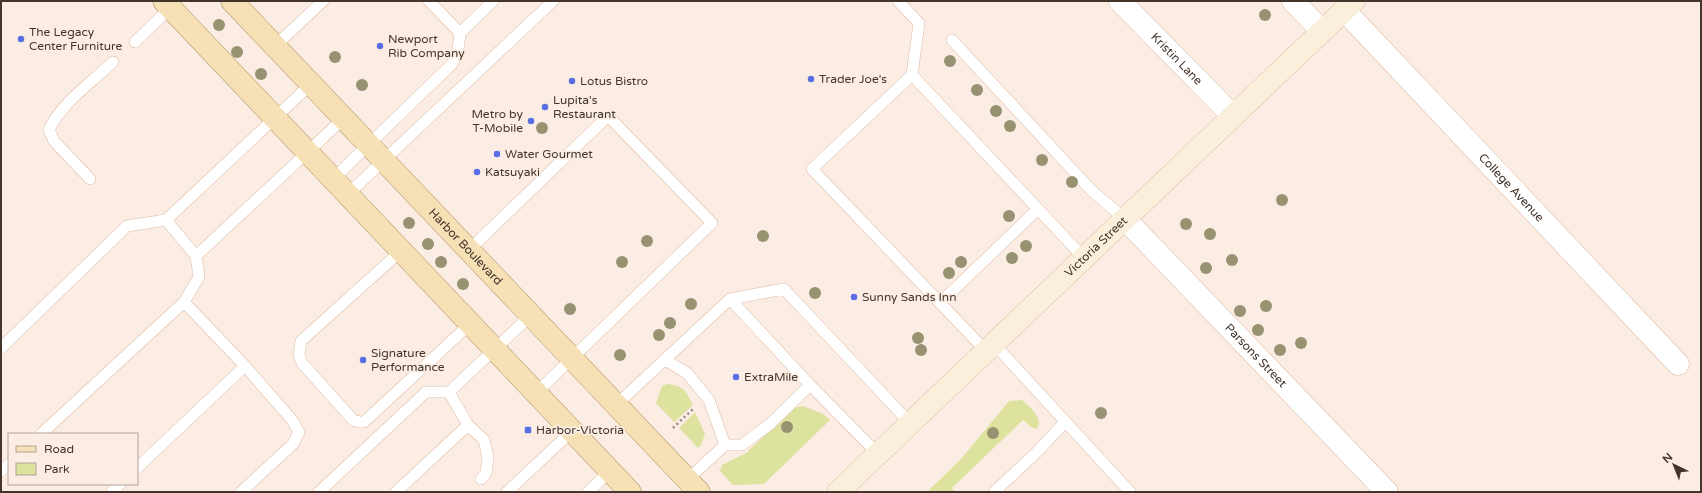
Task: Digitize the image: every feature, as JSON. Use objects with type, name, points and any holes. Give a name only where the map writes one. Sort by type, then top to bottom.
[{"type":"main road","name":"Harbor Boulevard","points":[[232,1],[693,486]]},
{"type":"main road","points":[[167,4],[630,492]]},
{"type":"main road","name":"Victoria Street","points":[[838,492],[1349,6]]},
{"type":"street","name":"Kristin Lane","points":[[1120,1],[1233,116]]},
{"type":"street","points":[[1293,1],[1322,31]]},
{"type":"street","name":"College Avenue","points":[[1349,6],[1678,364]]},
{"type":"street","name":"Parsons Street","points":[[1125,219],[1388,492]]},
{"type":"lane","points":[[275,46],[323,1]]},
{"type":"lane","points":[[430,1],[460,33]]},
{"type":"lane","points":[[333,179],[452,64],[459,46],[460,33],[493,1]]},
{"type":"lane","points":[[348,194],[553,1]]},
{"type":"lane","points":[[898,1],[919,23],[912,75],[812,170],[940,302],[990,347],[1065,422],[1130,492]]},
{"type":"lane","points":[[135,42],[167,4]]},
{"type":"lane","points":[[952,40],[1092,191],[1125,219]]},
{"type":"lane","points":[[90,179],[54,141],[49,130],[54,119],[62,110],[113,62]]},
{"type":"lane","points":[[912,75],[1084,258]]},
{"type":"lane","points":[[1,348],[127,226],[166,220],[310,84]]},
{"type":"lane","points":[[469,250],[608,116],[712,223],[536,393]]},
{"type":"lane","points":[[196,256],[344,118]]},
{"type":"lane","points":[[940,302],[1038,209]]},
{"type":"lane","points":[[42,433],[184,302],[199,277],[196,256],[166,220]]},
{"type":"lane","points":[[401,251],[301,341],[299,355],[302,363],[353,420],[364,422],[470,324]]},
{"type":"lane","points":[[616,405],[730,299],[784,289],[910,423]]},
{"type":"lane","points":[[730,299],[810,385],[878,454]]},
{"type":"lane","points":[[184,302],[245,366],[292,420],[299,432],[292,444],[241,492]]},
{"type":"lane","points":[[319,492],[426,392],[449,392],[531,315]]},
{"type":"lane","points":[[665,360],[687,373],[709,400],[725,445]]},
{"type":"lane","points":[[138,467],[245,366]]},
{"type":"lane","points":[[725,445],[742,445],[769,425],[810,385]]},
{"type":"lane","points":[[449,392],[468,425],[484,440],[488,458],[486,474],[481,479]]},
{"type":"lane","points":[[994,492],[1036,453],[1065,422]]},
{"type":"lane","points":[[396,492],[468,425]]},
{"type":"lane","points":[[507,492],[572,430]]},
{"type":"lane","points":[[693,486],[725,445]]},
{"type":"lane","points":[[588,492],[610,471]]},
{"type":"path","points":[[672,428],[696,406]]},
{"type":"green space","points":[[668,384],[677,386],[684,390],[689,396],[693,405],[674,422],[656,403],[662,386]]},
{"type":"green space","points":[[1022,400],[1038,417],[1039,425],[1036,429],[1031,427],[1023,420],[952,488],[955,492],[927,492],[961,459],[1009,401]]},
{"type":"green space","points":[[803,406],[823,414],[830,420],[764,484],[733,485],[720,471],[722,465],[746,453],[794,408]]},
{"type":"green space","points":[[695,412],[705,434],[701,445],[698,448],[679,428]]},
{"type":"place","name":"The Legacy Center Furniture","points":[[21,39]]},
{"type":"place","name":"Newport Rib Company","points":[[380,46]]},
{"type":"place","name":"Trader Joe's","points":[[811,79]]},
{"type":"place","name":"Lotus Bistro","points":[[572,81]]},
{"type":"place","name":"Lupita's Restaurant","points":[[545,107]]},
{"type":"place","name":"Metro by T-Mobile","points":[[531,121]]},
{"type":"place","name":"Water Gourmet","points":[[497,154]]},
{"type":"place","name":"Katsuyaki","points":[[477,172]]},
{"type":"place","name":"Sunny Sands Inn","points":[[854,297]]},
{"type":"place","name":"Signature Performance","points":[[363,360]]},
{"type":"place","name":"ExtraMile","points":[[736,377]]},
{"type":"place","name":"Harbor-Victoria","points":[[528,430]]}]
